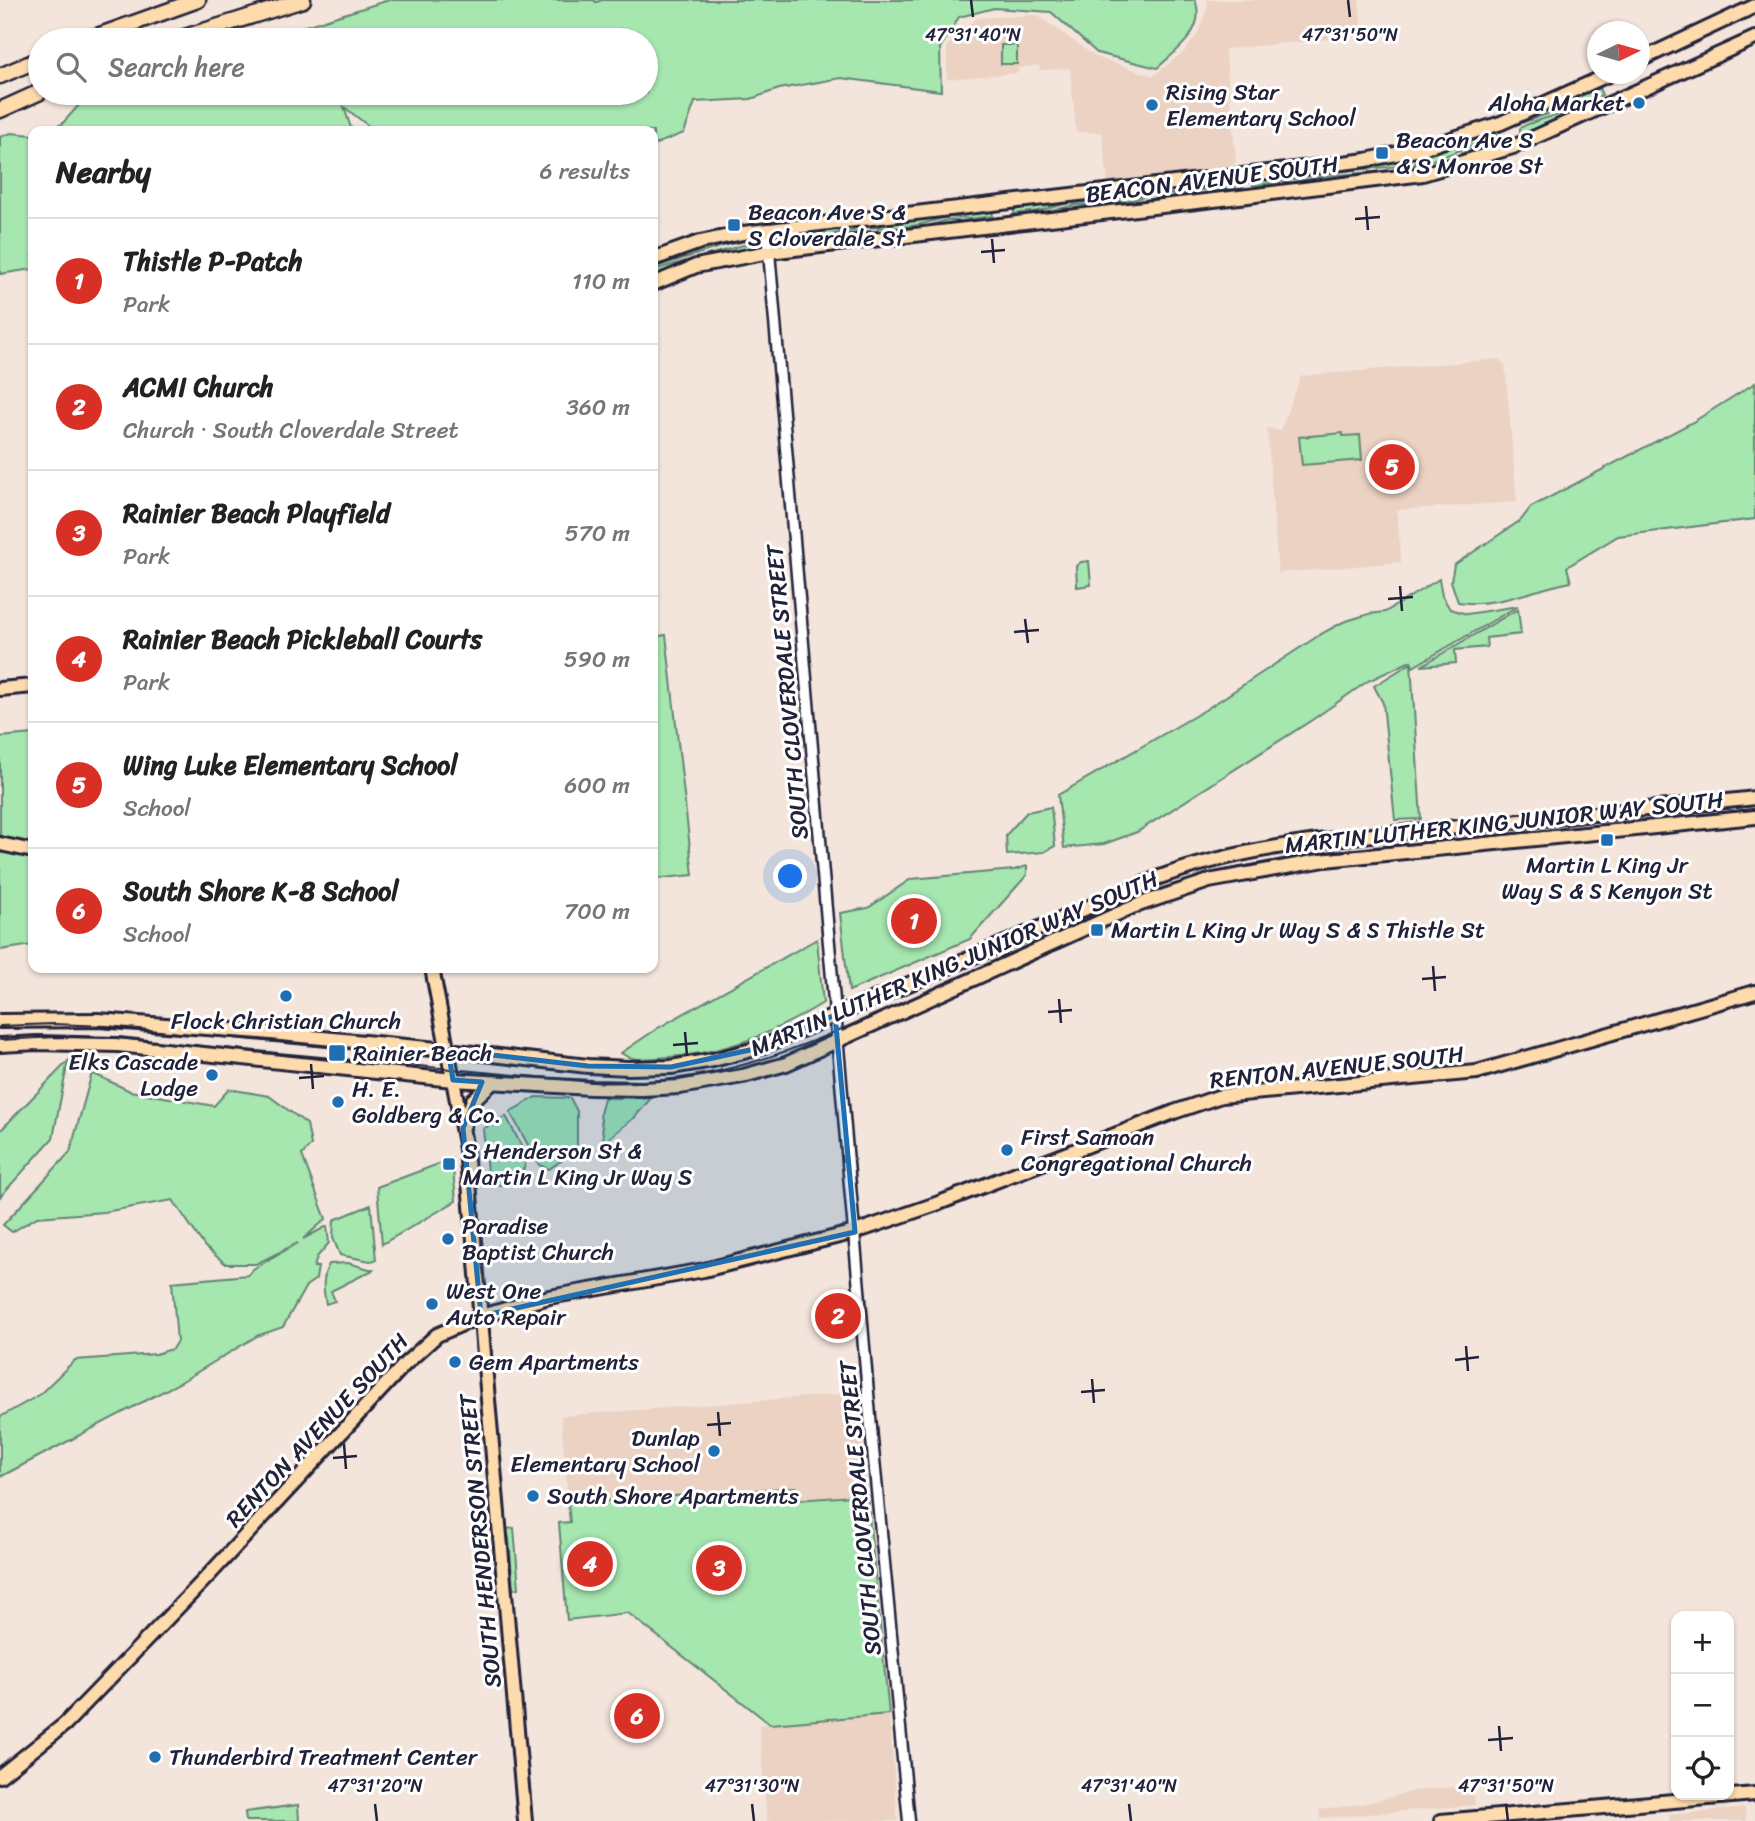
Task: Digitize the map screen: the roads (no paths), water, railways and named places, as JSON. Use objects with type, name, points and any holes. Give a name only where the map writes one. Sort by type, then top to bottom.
[{"type":"highway","points":[[120,28],[198,0]]},
{"type":"highway","points":[[213,28],[303,0]]},
{"type":"highway","points":[[0,76],[28,64]]},
{"type":"highway","points":[[0,110],[28,97]]},
{"type":"main road","points":[[1650,55],[1755,6]]},
{"type":"main road","name":"BEACON AVENUE SOUTH","points":[[658,282],[696,266],[769,252],[1248,197],[1423,174],[1513,147],[1755,38]]},
{"type":"main road","name":"BEACON AVENUE SOUTH","points":[[658,257],[700,242],[767,229],[1387,156],[1420,149],[1501,123],[1588,84]]},
{"type":"main road","points":[[0,689],[28,686]]},
{"type":"main road","name":"MARTIN LUTHER KING JUNIOR WAY SOUTH","points":[[0,1021],[98,1020],[448,1050],[588,1066],[671,1067],[759,1048],[1185,867],[1240,854],[1322,840],[1755,798]]},
{"type":"main road","name":"MARTIN LUTHER KING JUNIOR WAY SOUTH","points":[[0,1045],[118,1045],[492,1083],[642,1089],[680,1087],[765,1070],[838,1040],[1132,907],[1209,881],[1325,860],[1755,817]]},
{"type":"main road","points":[[0,844],[28,850]]},
{"type":"main road","name":"SOUTH HENDERSON STREET","points":[[433,973],[463,1128],[526,1821]]},
{"type":"main road","name":"RENTON AVENUE SOUTH","points":[[0,1776],[65,1724],[208,1576],[404,1364],[437,1335],[481,1316],[549,1297],[704,1270],[855,1231],[944,1201],[1221,1096],[1477,1072],[1755,992]]},
{"type":"main road","points":[[463,1128],[472,1100],[492,1083]]},
{"type":"main road","points":[[1441,1821],[1755,1794]]},
{"type":"street","name":"SOUTH CLOVERDALE STREET","points":[[767,229],[909,1821]]},
{"type":"tram line","points":[[0,1040],[115,1038],[592,1082],[681,1078],[722,1070],[800,1046],[1156,890],[1214,872],[1299,856],[1755,809]]},
{"type":"tram line","points":[[0,1026],[107,1026],[452,1059]]},
{"type":"place","name":"Aloha Market","points":[[1639,103]]},
{"type":"place","name":"Rising Star Elementary School","points":[[1152,105]]},
{"type":"place","name":"Beacon Ave S & S Monroe St","points":[[1382,153]]},
{"type":"place","name":"Beacon Ave S & S Cloverdale St","points":[[734,225]]},
{"type":"place","name":"Wing Luke Elementary School","points":[[1392,467]]},
{"type":"place","name":"Martin L King Jr Way S & S Kenyon St","points":[[1607,840]]},
{"type":"place","name":"Thistle P-Patch","points":[[914,921]]},
{"type":"place","name":"Martin L King Jr Way S & S Thistle St","points":[[1097,930]]},
{"type":"place","name":"Flock Christian Church","points":[[286,996]]},
{"type":"place","name":"Rainier Beach","points":[[337,1053]]},
{"type":"place","name":"Elks Cascade Lodge","points":[[212,1075]]},
{"type":"place","name":"H. E. Goldberg & Co.","points":[[338,1102]]},
{"type":"place","name":"First Samoan Congregational Church","points":[[1007,1150]]},
{"type":"place","name":"S Henderson St & Martin L King Jr Way S","points":[[449,1164]]},
{"type":"place","name":"Paradise Baptist Church","points":[[448,1239]]},
{"type":"place","name":"West One Auto Repair","points":[[432,1304]]},
{"type":"place","name":"ACMI Church","points":[[838,1316]]},
{"type":"place","name":"Gem Apartments","points":[[455,1362]]},
{"type":"place","name":"Dunlap Elementary School","points":[[714,1451]]},
{"type":"place","name":"South Shore Apartments","points":[[533,1496]]},
{"type":"place","name":"Rainier Beach Pickleball Courts","points":[[590,1564]]},
{"type":"place","name":"Rainier Beach Playfield","points":[[719,1568]]},
{"type":"place","name":"South Shore K-8 School","points":[[637,1716]]},
{"type":"place","name":"Thunderbird Treatment Center","points":[[155,1757]]}]
